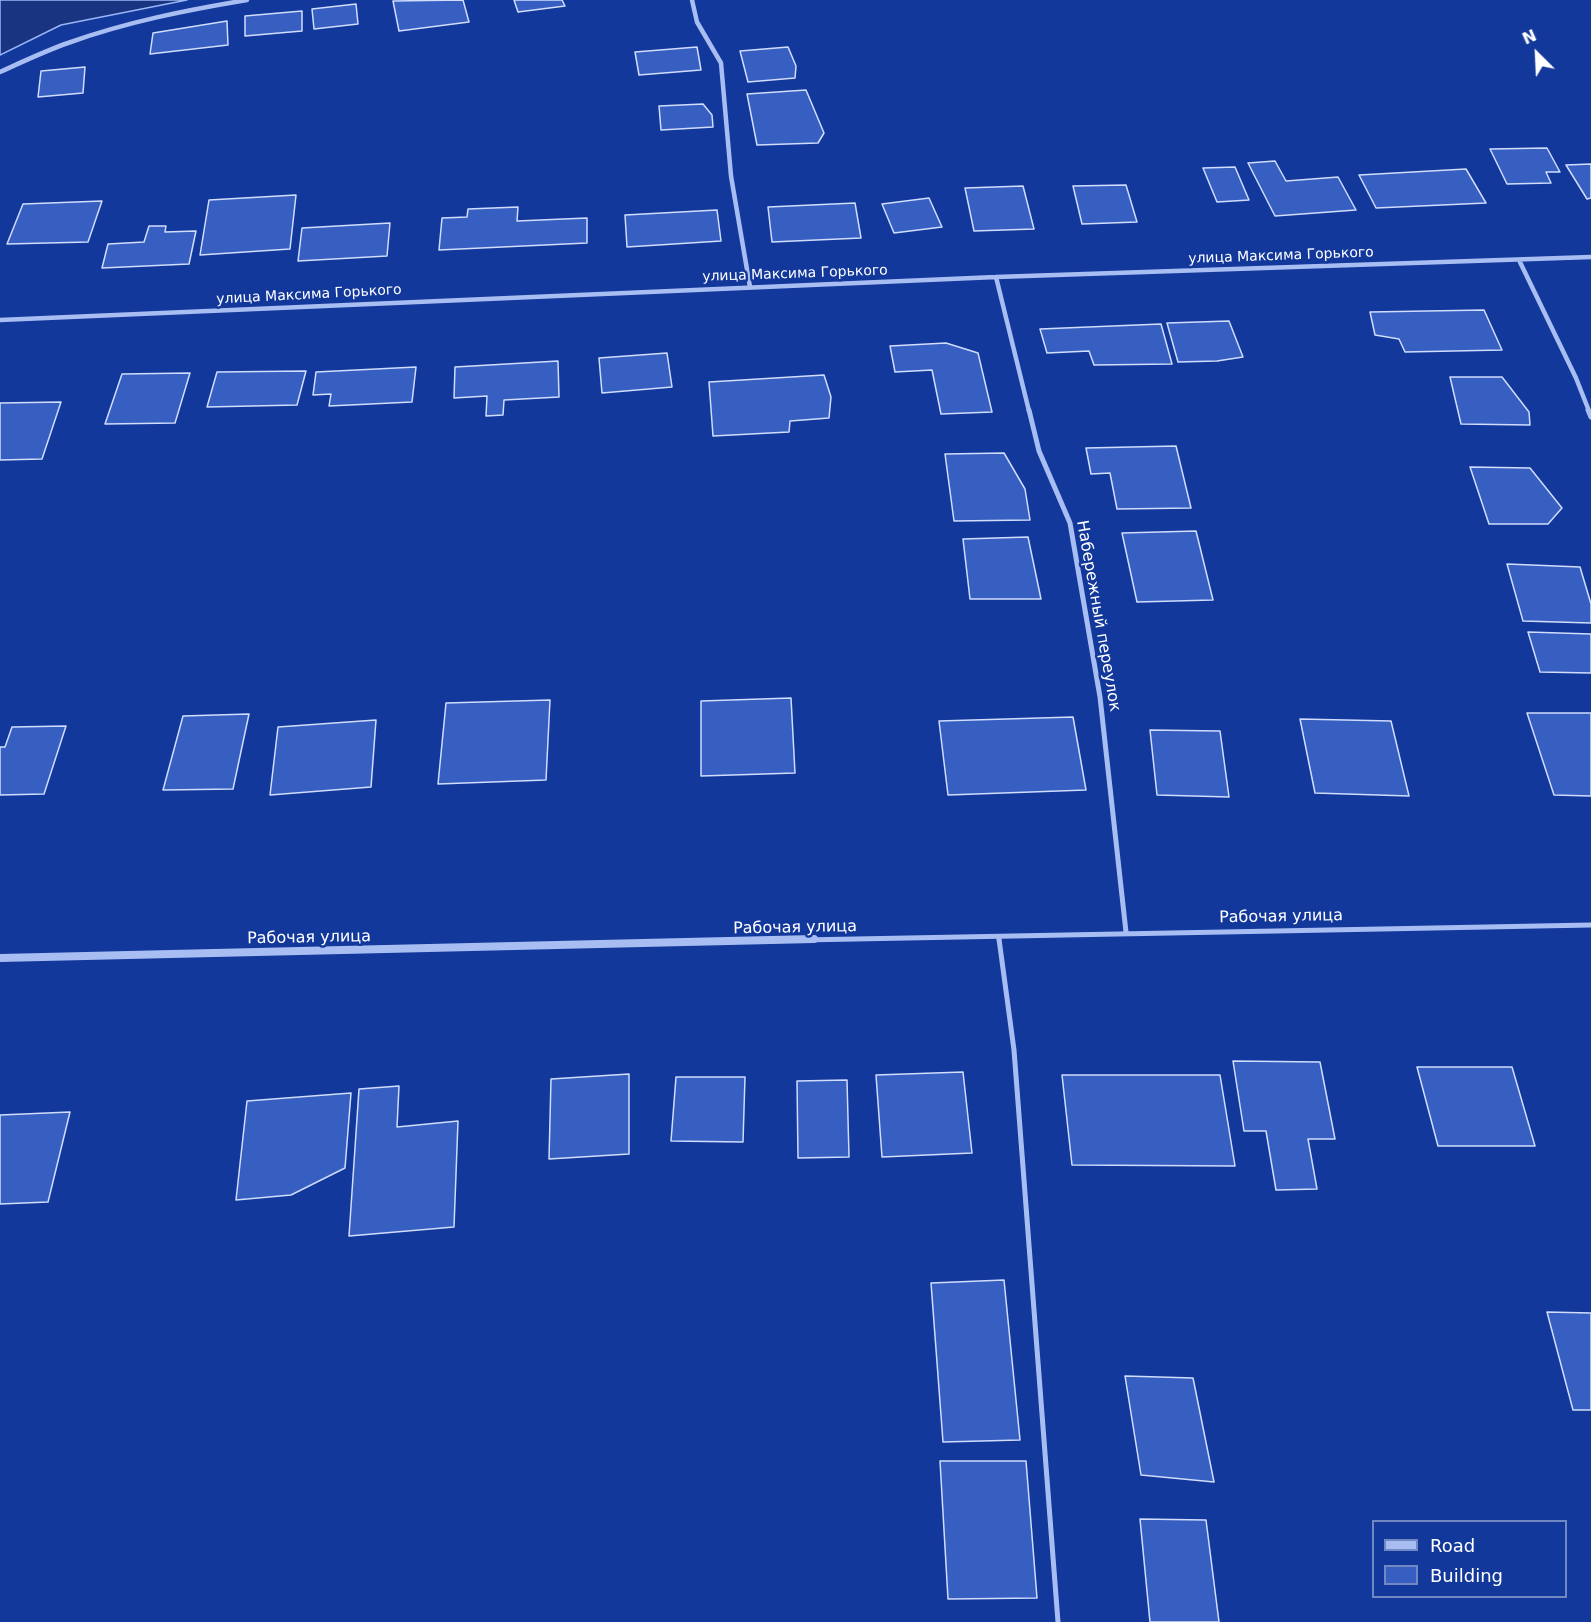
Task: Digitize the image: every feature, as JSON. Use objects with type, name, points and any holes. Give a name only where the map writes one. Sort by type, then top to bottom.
[{"type":"street","points":[[0,72],[68,44],[119,28],[191,9],[247,0]]},
{"type":"street","points":[[692,0],[697,22],[721,63],[731,176],[750,288]]},
{"type":"street","name":"улица Максима Горького","points":[[0,320],[996,277],[1591,257]]},
{"type":"street","points":[[1519,260],[1576,378],[1591,417]]},
{"type":"street","name":"Набережный переулок","points":[[996,277],[1039,451],[1070,523],[1100,697],[1125,933]]},
{"type":"street","name":"Рабочая улица","points":[[0,958],[1591,925]]},
{"type":"lane","points":[[999,937],[1014,1050],[1058,1622]]},
{"type":"water","points":[[0,0],[187,0],[61,25],[0,55]]},
{"type":"building","points":[[463,0],[469,22],[399,31],[393,1]]},
{"type":"building","points":[[514,0],[562,0],[565,6],[518,12]]},
{"type":"building","points":[[356,4],[358,24],[314,29],[312,9]]},
{"type":"building","points":[[302,11],[302,31],[245,36],[245,16]]},
{"type":"building","points":[[227,21],[228,45],[150,54],[153,33]]},
{"type":"building","points":[[697,47],[701,70],[639,75],[635,52]]},
{"type":"building","points":[[788,47],[796,66],[795,78],[748,82],[740,51]]},
{"type":"building","points":[[85,67],[83,93],[38,97],[41,71]]},
{"type":"building","points":[[806,90],[824,133],[818,143],[757,145],[747,94]]},
{"type":"building","points":[[703,104],[712,115],[713,127],[661,130],[659,106]]},
{"type":"building","points":[[1547,148],[1560,172],[1546,172],[1551,183],[1507,184],[1490,149]]},
{"type":"building","points":[[1275,161],[1286,181],[1338,177],[1356,210],[1275,216],[1248,163]]},
{"type":"building","points":[[1591,164],[1591,198],[1587,199],[1566,165]]},
{"type":"building","points":[[1235,167],[1249,200],[1217,202],[1203,168]]},
{"type":"building","points":[[1466,169],[1486,203],[1376,208],[1359,175]]},
{"type":"building","points":[[1126,185],[1137,222],[1082,224],[1073,186]]},
{"type":"building","points":[[1023,186],[1034,229],[974,231],[965,188]]},
{"type":"building","points":[[296,195],[290,249],[200,255],[209,200]]},
{"type":"building","points":[[929,198],[942,227],[894,233],[882,204]]},
{"type":"building","points":[[102,201],[88,242],[7,244],[23,204]]},
{"type":"building","points":[[855,203],[861,238],[772,242],[768,207]]},
{"type":"building","points":[[518,207],[517,221],[587,218],[587,243],[439,250],[442,218],[467,217],[468,209]]},
{"type":"building","points":[[717,210],[721,241],[627,247],[625,215]]},
{"type":"building","points":[[390,223],[387,256],[298,261],[302,228]]},
{"type":"building","points":[[149,226],[166,226],[165,232],[196,231],[189,264],[102,268],[108,244],[144,242]]},
{"type":"building","points":[[1484,310],[1502,350],[1405,352],[1399,339],[1375,335],[1370,312]]},
{"type":"building","points":[[1229,321],[1243,357],[1217,361],[1178,362],[1167,323]]},
{"type":"building","points":[[1161,324],[1172,364],[1094,365],[1089,351],[1047,353],[1040,329]]},
{"type":"building","points":[[946,343],[978,353],[992,412],[941,414],[932,370],[895,372],[890,346]]},
{"type":"building","points":[[667,353],[672,387],[602,393],[599,358]]},
{"type":"building","points":[[558,361],[559,397],[504,400],[503,415],[486,416],[487,396],[454,398],[455,367]]},
{"type":"building","points":[[416,367],[412,402],[329,406],[331,394],[313,395],[316,372]]},
{"type":"building","points":[[306,371],[297,405],[207,407],[217,372]]},
{"type":"building","points":[[190,373],[175,423],[105,424],[122,374]]},
{"type":"building","points":[[824,375],[831,397],[829,418],[790,421],[789,432],[713,436],[709,382]]},
{"type":"building","points":[[1450,377],[1502,377],[1529,412],[1530,425],[1461,424]]},
{"type":"building","points":[[61,402],[42,459],[0,460],[0,403]]},
{"type":"building","points":[[1176,446],[1191,508],[1117,509],[1110,473],[1091,474],[1086,448]]},
{"type":"building","points":[[1004,453],[1025,489],[1030,520],[954,521],[945,454]]},
{"type":"building","points":[[1470,467],[1530,468],[1562,508],[1548,524],[1489,524]]},
{"type":"building","points":[[1196,531],[1213,600],[1137,602],[1122,533]]},
{"type":"building","points":[[1028,537],[1041,599],[970,599],[963,539]]},
{"type":"building","points":[[1507,564],[1580,567],[1591,604],[1591,623],[1523,621]]},
{"type":"building","points":[[1528,632],[1591,634],[1591,673],[1540,672]]},
{"type":"building","points":[[791,698],[795,773],[701,776],[701,701]]},
{"type":"building","points":[[550,700],[546,780],[438,784],[446,703]]},
{"type":"building","points":[[1527,713],[1591,713],[1591,796],[1554,795]]},
{"type":"building","points":[[249,714],[233,789],[163,790],[183,716]]},
{"type":"building","points":[[1073,717],[1086,790],[948,795],[939,721]]},
{"type":"building","points":[[1300,719],[1391,721],[1409,796],[1315,793]]},
{"type":"building","points":[[376,720],[371,787],[270,795],[278,727]]},
{"type":"building","points":[[66,726],[44,794],[0,795],[0,747],[5,747],[12,727]]},
{"type":"building","points":[[1150,730],[1220,731],[1229,797],[1157,795]]},
{"type":"building","points":[[1233,1061],[1320,1062],[1335,1139],[1308,1139],[1317,1189],[1276,1190],[1266,1131],[1244,1131]]},
{"type":"building","points":[[1417,1067],[1512,1067],[1535,1146],[1438,1146]]},
{"type":"building","points":[[963,1072],[972,1153],[882,1157],[876,1075]]},
{"type":"building","points":[[629,1074],[629,1154],[549,1159],[551,1079]]},
{"type":"building","points":[[1062,1075],[1220,1075],[1235,1166],[1072,1165]]},
{"type":"building","points":[[676,1077],[745,1077],[743,1142],[671,1141]]},
{"type":"building","points":[[847,1080],[849,1157],[798,1158],[797,1081]]},
{"type":"building","points":[[399,1086],[397,1127],[458,1121],[454,1227],[349,1236],[359,1089]]},
{"type":"building","points":[[351,1093],[345,1168],[291,1195],[236,1200],[247,1101]]},
{"type":"building","points":[[70,1112],[48,1202],[0,1204],[0,1115]]},
{"type":"building","points":[[1004,1280],[1020,1440],[943,1442],[931,1283]]},
{"type":"building","points":[[1547,1312],[1591,1313],[1591,1410],[1573,1410]]},
{"type":"building","points":[[1125,1376],[1193,1378],[1214,1482],[1141,1475]]},
{"type":"building","points":[[940,1461],[1026,1461],[1037,1598],[948,1599]]},
{"type":"building","points":[[1140,1519],[1206,1520],[1219,1622],[1150,1622]]}]
